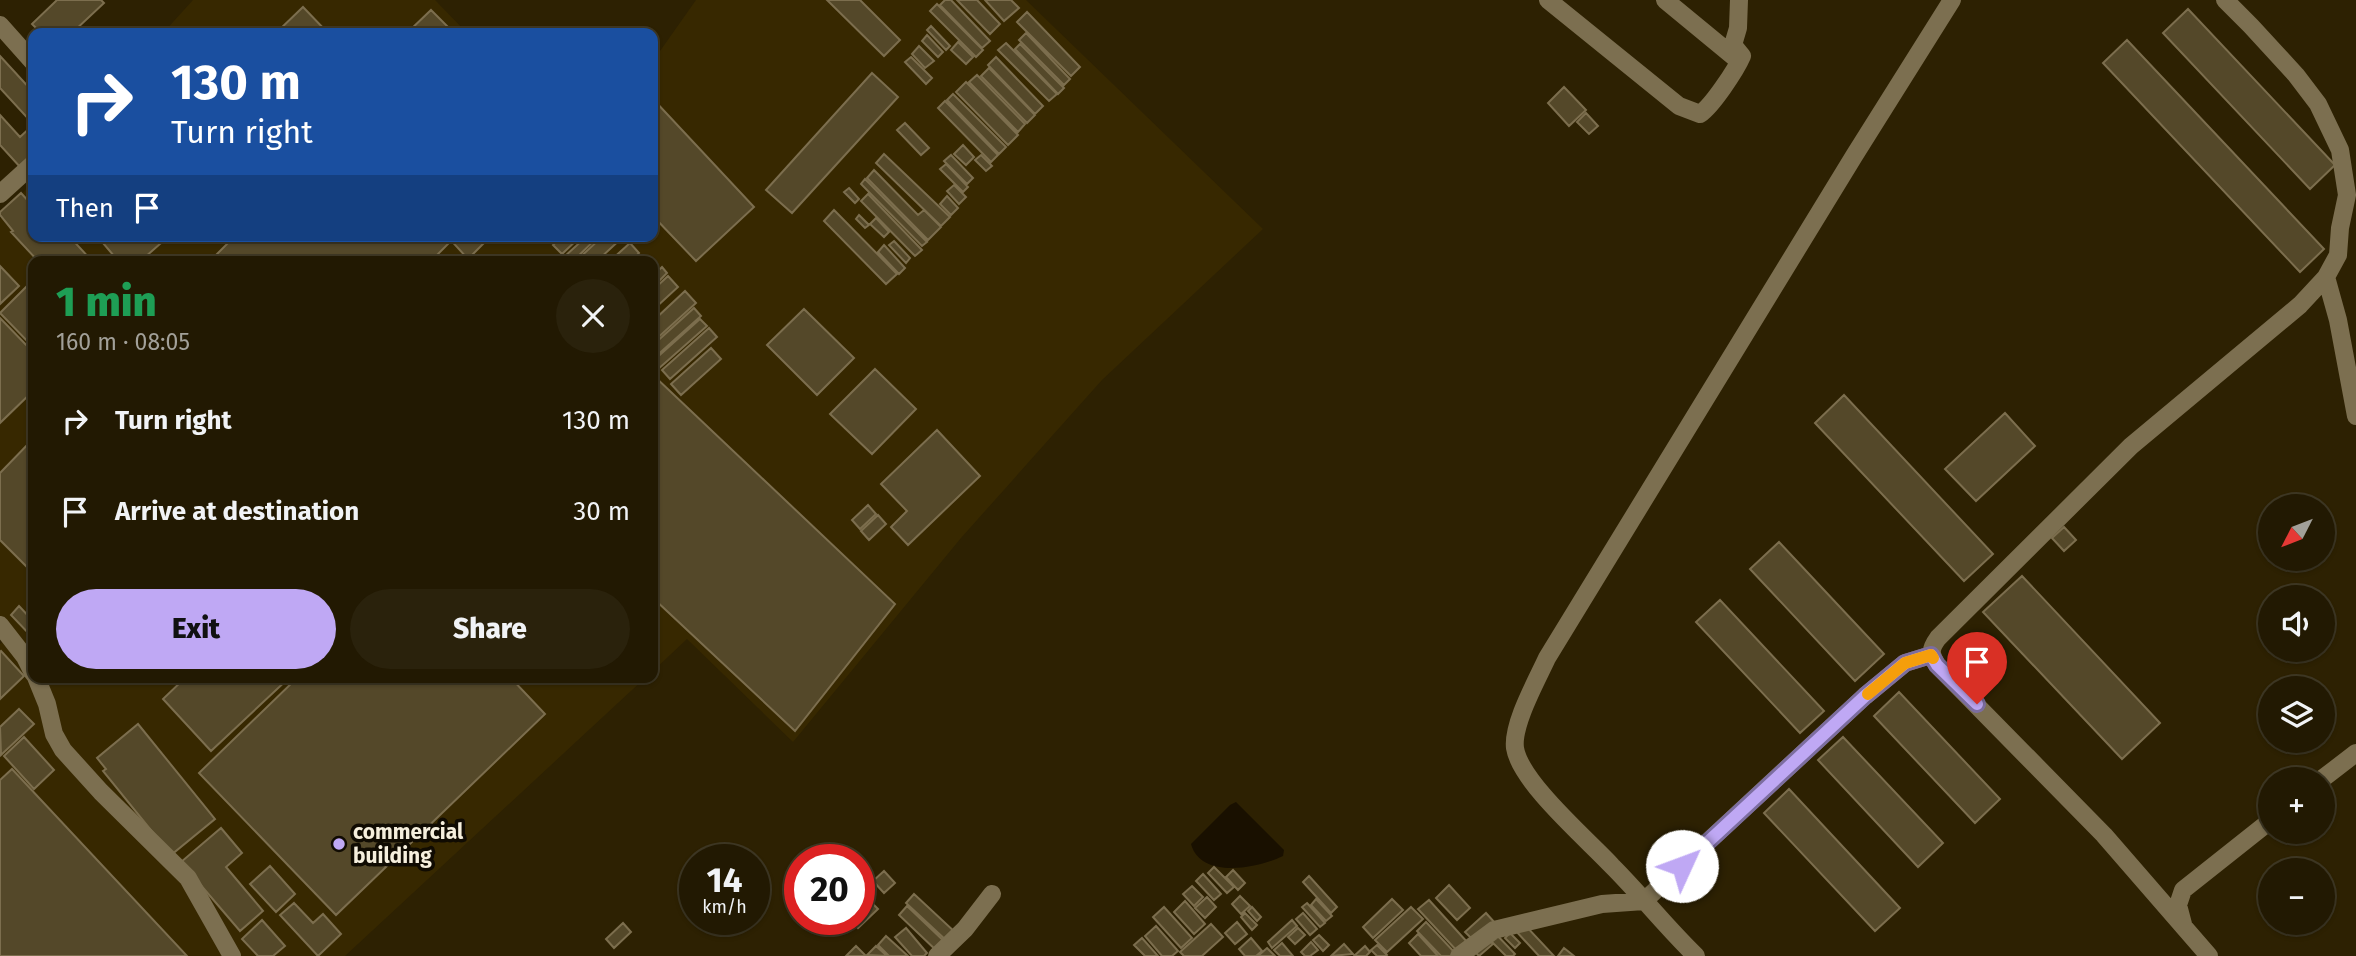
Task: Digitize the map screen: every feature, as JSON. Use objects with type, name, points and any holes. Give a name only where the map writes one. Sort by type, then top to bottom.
[{"type":"street","points":[[1548,0],[1679,106],[1700,114],[1707,108],[1742,56],[1733,45],[1738,28],[1739,0]]},
{"type":"street","points":[[1665,0],[1739,61]]},
{"type":"street","points":[[1696,956],[1546,798],[1520,764],[1515,746],[1520,717],[1547,658],[1952,0]]},
{"type":"street","points":[[2209,956],[2104,835],[1937,665],[1931,655],[1932,646],[1938,638],[2132,446],[2300,304],[2326,277],[2338,255],[2340,228],[2351,201],[2340,150],[2318,104],[2287,65],[2225,0]]},
{"type":"street","points":[[0,25],[28,56]]},
{"type":"street","points":[[0,194],[28,169]]},
{"type":"street","points":[[2326,277],[2338,320],[2356,416]]},
{"type":"street","points":[[0,625],[28,663]]},
{"type":"street","points":[[1459,956],[1494,930],[1602,904],[1644,901],[1865,696],[1905,663],[1931,655]]},
{"type":"street","points":[[38,683],[54,734],[63,750],[101,792],[188,877],[232,956]]},
{"type":"street","points":[[2335,769],[2356,753]]},
{"type":"street","points":[[2185,930],[2178,905],[2183,890],[2258,831]]},
{"type":"street","points":[[937,956],[965,929],[992,894]]},
{"type":"shaded area","points":[[193,0],[435,0],[462,28],[168,28]]},
{"type":"shaded area","points":[[696,0],[1026,0],[1263,229],[1102,380],[961,538],[793,742],[687,639],[658,666],[658,256],[28,256],[28,683],[640,683],[345,956],[0,956],[0,644],[9,636],[0,626],[0,219],[28,187],[28,242],[658,242],[658,54]]},
{"type":"shaded area","points":[[1236,802],[1284,850],[1283,856],[1246,867],[1231,868],[1206,863],[1197,855],[1191,844]]},
{"type":"building","points":[[57,0],[101,0],[104,3],[77,28],[36,28],[32,24]]},
{"type":"building","points":[[827,0],[860,0],[900,40],[884,56]]},
{"type":"building","points":[[945,0],[951,0],[990,41],[982,48],[940,5]]},
{"type":"building","points":[[957,0],[977,0],[1000,24],[990,34]]},
{"type":"building","points":[[985,0],[1011,0],[1019,8],[1004,21]]},
{"type":"building","points":[[937,4],[983,50],[976,57],[930,11]]},
{"type":"building","points":[[303,7],[323,28],[281,28]]},
{"type":"building","points":[[2188,9],[2335,165],[2310,189],[2163,33]]},
{"type":"building","points":[[431,10],[449,28],[412,28]]},
{"type":"building","points":[[1027,12],[1080,67],[1071,76],[1017,22]]},
{"type":"building","points":[[931,26],[950,46],[946,50],[927,30]]},
{"type":"building","points":[[1026,33],[1070,79],[1064,85],[1019,40]]},
{"type":"building","points":[[927,35],[943,52],[938,57],[922,41]]},
{"type":"building","points":[[2127,40],[2324,249],[2300,272],[2103,63]]},
{"type":"building","points":[[958,42],[973,57],[966,64],[951,50]]},
{"type":"building","points":[[1006,43],[1057,94],[1049,101],[998,50]]},
{"type":"building","points":[[1020,44],[1064,88],[1058,94],[1015,49]]},
{"type":"building","points":[[919,46],[934,61],[925,68],[912,54]]},
{"type":"building","points":[[0,56],[28,87],[28,119],[0,88]]},
{"type":"building","points":[[911,57],[932,78],[926,84],[905,62]]},
{"type":"building","points":[[996,57],[1043,106],[1035,114],[988,65]]},
{"type":"building","points":[[989,68],[1035,115],[1027,123],[981,76]]},
{"type":"building","points":[[872,73],[898,97],[792,213],[766,190]]},
{"type":"building","points":[[977,75],[1025,124],[1018,132],[969,82]]},
{"type":"building","points":[[966,82],[1018,135],[1008,145],[956,92]]},
{"type":"building","points":[[1564,87],[1586,110],[1569,126],[1548,103]]},
{"type":"building","points":[[953,94],[1006,147],[999,154],[947,100]]},
{"type":"building","points":[[945,101],[998,155],[991,162],[938,108]]},
{"type":"building","points":[[658,104],[754,207],[696,261],[658,221]]},
{"type":"building","points":[[1586,113],[1598,126],[1589,134],[1577,122]]},
{"type":"building","points":[[0,115],[20,137],[28,130],[28,161],[21,168],[0,145]]},
{"type":"building","points":[[905,123],[929,148],[921,155],[897,130]]},
{"type":"building","points":[[963,145],[974,157],[966,165],[954,154]]},
{"type":"building","points":[[884,154],[950,217],[941,226],[876,163]]},
{"type":"building","points":[[951,155],[973,178],[967,184],[944,161]]},
{"type":"building","points":[[981,155],[992,166],[986,171],[975,160]]},
{"type":"building","points":[[946,164],[968,187],[963,192],[940,169]]},
{"type":"building","points":[[874,170],[918,215],[924,210],[941,227],[928,240],[867,178]]},
{"type":"building","points":[[865,179],[927,242],[922,246],[861,184]]},
{"type":"building","points":[[954,185],[966,197],[959,204],[947,191]]},
{"type":"building","points":[[849,188],[859,199],[855,203],[844,192]]},
{"type":"building","points":[[21,193],[28,201],[28,242],[75,242],[87,256],[33,256],[11,232],[13,231],[0,212]]},
{"type":"building","points":[[868,194],[922,250],[915,256],[861,201]]},
{"type":"building","points":[[947,196],[958,208],[951,215],[940,204]]},
{"type":"building","points":[[834,210],[897,274],[886,284],[824,221]]},
{"type":"building","points":[[859,215],[869,225],[865,228],[856,219]]},
{"type":"building","points":[[876,218],[889,232],[884,237],[870,224]]},
{"type":"building","points":[[894,241],[910,258],[906,263],[889,245]]},
{"type":"building","points":[[102,242],[162,242],[146,256],[114,256]]},
{"type":"building","points":[[229,242],[449,243],[436,256],[215,256]]},
{"type":"building","points":[[452,242],[485,242],[471,256],[465,256]]},
{"type":"building","points":[[556,242],[575,242],[562,254],[553,245]]},
{"type":"building","points":[[580,242],[593,242],[578,256],[565,256]]},
{"type":"building","points":[[597,242],[618,242],[602,256],[581,256]]},
{"type":"building","points":[[630,243],[639,253],[636,256],[616,256]]},
{"type":"building","points":[[884,245],[905,268],[899,274],[878,252]]},
{"type":"building","points":[[0,266],[19,286],[0,304]]},
{"type":"building","points":[[662,267],[667,273],[658,282],[658,271]]},
{"type":"building","points":[[668,276],[678,287],[658,305],[658,285]]},
{"type":"building","points":[[28,285],[28,342],[0,313]]},
{"type":"building","points":[[685,291],[696,303],[658,337],[658,316]]},
{"type":"building","points":[[694,308],[701,316],[658,355],[658,340]]},
{"type":"building","points":[[804,309],[854,358],[817,395],[767,345]]},
{"type":"building","points":[[0,318],[28,347],[28,396],[0,423]]},
{"type":"building","points":[[700,319],[707,326],[658,369],[658,357]]},
{"type":"building","points":[[709,328],[717,337],[670,379],[662,370]]},
{"type":"building","points":[[711,348],[721,359],[681,395],[671,384]]},
{"type":"building","points":[[875,369],[916,409],[872,454],[830,414]]},
{"type":"building","points":[[658,380],[895,604],[795,731],[658,603]]},
{"type":"building","points":[[1844,395],[1993,554],[1964,581],[1815,423]]},
{"type":"building","points":[[2005,413],[2035,446],[1976,501],[1945,469]]},
{"type":"building","points":[[937,430],[980,476],[908,545],[891,527],[907,511],[881,484]]},
{"type":"building","points":[[28,444],[28,568],[0,540],[0,473]]},
{"type":"building","points":[[868,505],[876,514],[860,529],[852,520]]},
{"type":"building","points":[[878,515],[886,524],[869,540],[861,531]]},
{"type":"building","points":[[2064,527],[2076,540],[2064,551],[2052,538]]},
{"type":"building","points":[[1779,542],[1884,654],[1855,681],[1750,569]]},
{"type":"building","points":[[2022,576],[2160,723],[2122,759],[1983,612]]},
{"type":"building","points":[[1720,600],[1824,711],[1800,733],[1696,622]]},
{"type":"building","points":[[19,606],[28,616],[28,633],[11,615]]},
{"type":"building","points":[[0,652],[24,676],[0,699]]},
{"type":"building","points":[[180,683],[284,683],[211,751],[163,699]]},
{"type":"building","name":"commercial building","points":[[292,683],[516,683],[545,714],[336,915],[199,773]]},
{"type":"building","points":[[1899,692],[2000,799],[1975,823],[1874,716]]},
{"type":"building","points":[[19,709],[34,724],[1,755],[0,727]]},
{"type":"building","points":[[138,724],[215,819],[171,855],[103,771],[106,769],[97,758]]},
{"type":"building","points":[[24,737],[54,770],[34,789],[4,756]]},
{"type":"building","points":[[1843,737],[1943,843],[1918,867],[1818,760]]},
{"type":"building","points":[[12,769],[187,956],[0,956],[0,780]]},
{"type":"building","points":[[1789,789],[1900,908],[1875,931],[1764,813]]},
{"type":"building","points":[[221,828],[242,853],[226,867],[263,911],[240,931],[181,862]]},
{"type":"building","points":[[270,866],[295,894],[276,912],[250,884]]},
{"type":"building","points":[[1214,867],[1234,887],[1227,893],[1208,873]]},
{"type":"building","points":[[1233,870],[1245,883],[1238,890],[1226,877]]},
{"type":"building","points":[[884,871],[895,883],[884,893],[875,883],[875,879]]},
{"type":"building","points":[[1203,874],[1221,894],[1214,900],[1196,881]]},
{"type":"building","points":[[1309,876],[1337,907],[1331,913],[1303,882]]},
{"type":"building","points":[[1449,885],[1470,908],[1457,920],[1436,898]]},
{"type":"building","points":[[1192,886],[1203,897],[1194,906],[1183,894]]},
{"type":"building","points":[[914,894],[956,933],[948,942],[906,903]]},
{"type":"building","points":[[1240,896],[1250,906],[1241,914],[1232,904]]},
{"type":"building","points":[[1207,897],[1216,907],[1205,918],[1195,908]]},
{"type":"building","points":[[1316,899],[1332,916],[1326,921],[1311,905]]},
{"type":"building","points":[[1392,899],[1403,910],[1373,938],[1363,927]]},
{"type":"building","points":[[1429,900],[1468,943],[1458,952],[1418,909]]},
{"type":"building","points":[[1185,901],[1205,924],[1194,934],[1174,912]]},
{"type":"building","points":[[294,903],[313,923],[323,914],[341,934],[318,956],[280,915]]},
{"type":"building","points":[[1307,903],[1325,923],[1320,927],[1302,907]]},
{"type":"building","points":[[907,906],[947,944],[939,953],[899,915]]},
{"type":"building","points":[[1164,907],[1192,938],[1181,948],[1153,917]]},
{"type":"building","points":[[1252,907],[1261,917],[1257,921],[1248,911]]},
{"type":"building","points":[[1411,907],[1423,919],[1387,952],[1375,940]]},
{"type":"building","points":[[1245,913],[1257,925],[1252,930],[1241,917]]},
{"type":"building","points":[[1303,913],[1317,929],[1310,935],[1296,919]]},
{"type":"building","points":[[1486,913],[1495,923],[1474,941],[1465,932]]},
{"type":"building","points":[[262,920],[285,946],[273,956],[258,956],[242,939]]},
{"type":"building","points":[[1292,920],[1297,926],[1272,948],[1268,942]]},
{"type":"building","points":[[1237,922],[1247,934],[1235,944],[1225,933]]},
{"type":"building","points":[[1426,922],[1457,955],[1441,956],[1417,931]]},
{"type":"building","points":[[623,923],[631,932],[614,948],[606,939]]},
{"type":"building","points":[[1523,923],[1554,956],[1539,956],[1515,930]]},
{"type":"building","points":[[1211,924],[1223,937],[1202,956],[1184,956],[1180,952]]},
{"type":"building","points":[[1156,926],[1178,951],[1172,956],[1162,956],[1145,936]]},
{"type":"building","points":[[906,928],[927,953],[924,956],[912,956],[895,937]]},
{"type":"building","points":[[1298,928],[1305,935],[1295,944],[1288,937]]},
{"type":"building","points":[[1493,931],[1515,954],[1513,956],[1506,956],[1487,937]]},
{"type":"building","points":[[1510,933],[1520,943],[1515,948],[1505,938]]},
{"type":"building","points":[[1418,934],[1438,956],[1421,956],[1409,943]]},
{"type":"building","points":[[1319,935],[1329,945],[1323,951],[1313,940]]},
{"type":"building","points":[[886,936],[908,956],[889,956],[878,945]]},
{"type":"building","points":[[1486,936],[1493,944],[1479,956],[1473,950]]},
{"type":"building","points":[[1142,938],[1158,956],[1145,956],[1134,945]]},
{"type":"building","points":[[1251,938],[1262,951],[1256,956],[1245,956],[1239,949]]},
{"type":"building","points":[[1311,942],[1318,950],[1305,956],[1301,952]]},
{"type":"building","points":[[1282,943],[1293,956],[1280,956],[1274,950]]},
{"type":"building","points":[[1344,944],[1353,954],[1331,956]]},
{"type":"building","points":[[1377,945],[1386,956],[1377,956],[1371,950]]},
{"type":"building","points":[[856,946],[866,956],[846,956]]},
{"type":"building","points":[[876,946],[887,956],[867,955]]},
{"type":"building","points":[[1365,946],[1370,952],[1366,956],[1354,956]]},
{"type":"building","points":[[1267,948],[1275,956],[1258,956]]},
{"type":"building","points":[[1564,948],[1574,956],[1558,956]]},
{"type":"slow traffic","points":[[1868,694],[1905,663],[1931,655],[1933,658]]},
{"type":"place","name":"commercial building","points":[[339,844]]},
{"type":"route","points":[[1682,866],[1865,696],[1905,663],[1931,655],[1937,665],[1977,704]]}]
